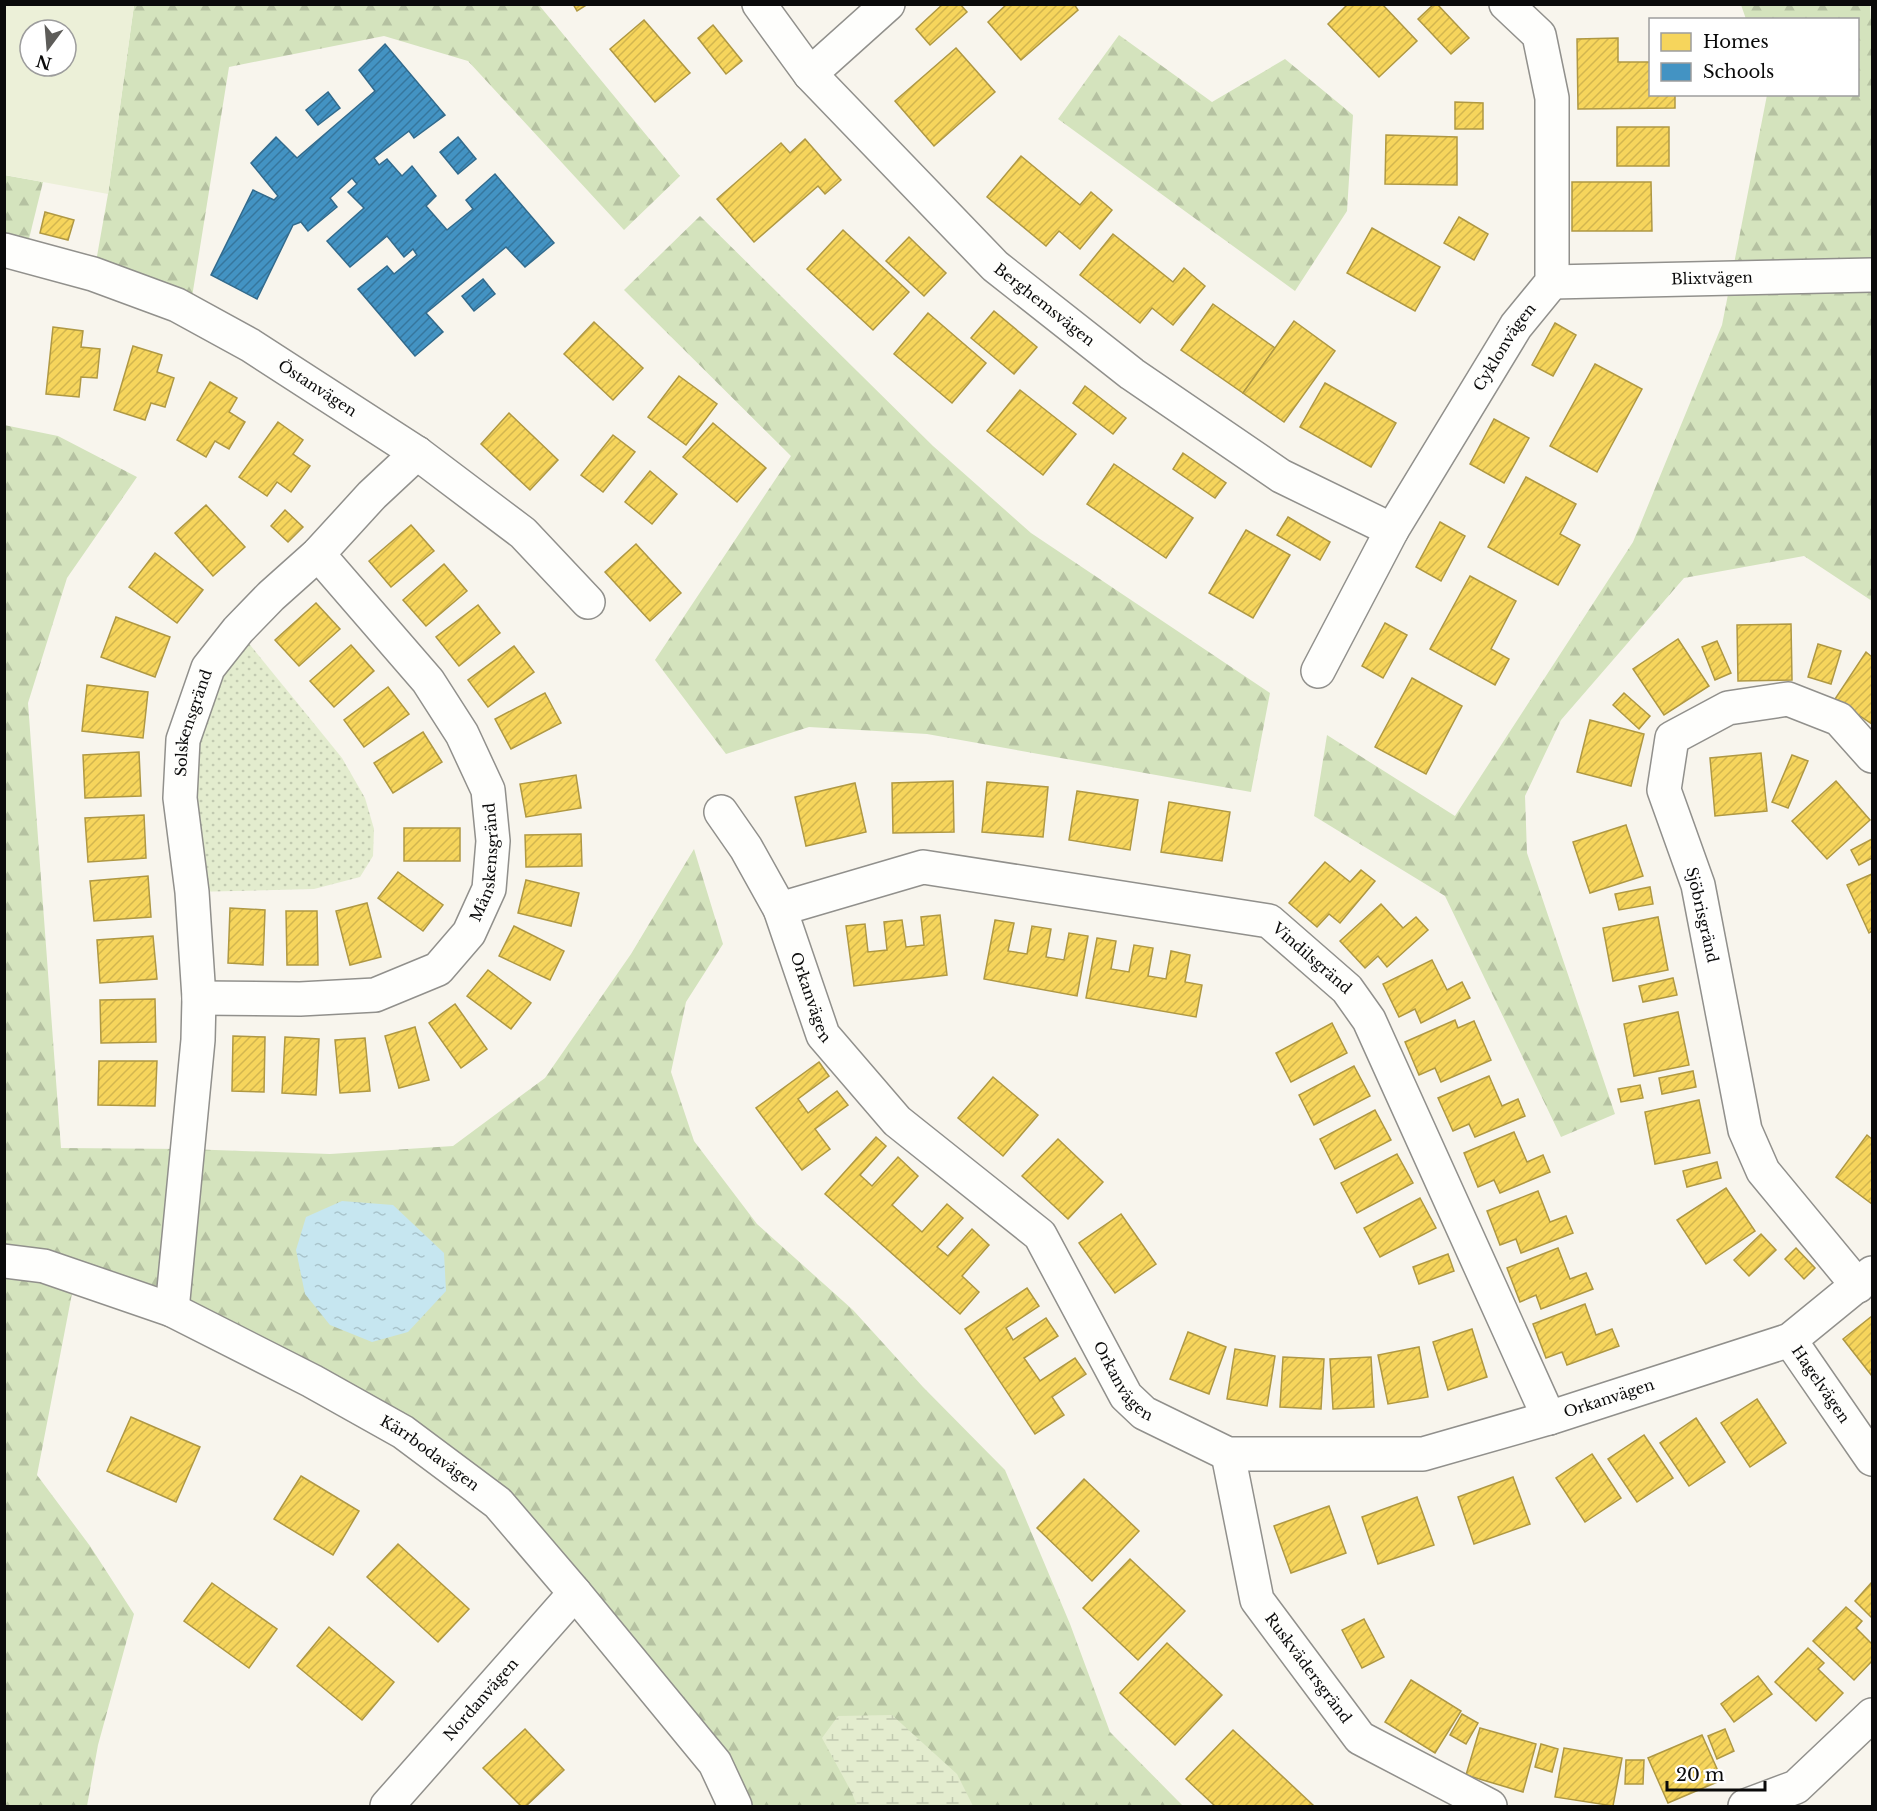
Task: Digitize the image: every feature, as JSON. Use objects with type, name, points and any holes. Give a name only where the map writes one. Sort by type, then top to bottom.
[{"type":"street","name":"Berghemsvägen","points":[[759,4],[810,74],[995,266],[1132,374],[1281,476],[1392,530]]},
{"type":"street","points":[[810,74],[888,4]]},
{"type":"street","points":[[1506,4],[1539,35],[1552,98],[1552,282]]},
{"type":"street","name":"Östanvägen","points":[[4,250],[93,274],[177,305],[250,345],[417,453],[523,533],[588,602]]},
{"type":"street","name":"Blixtvägen","points":[[1552,282],[1872,275]]},
{"type":"street","name":"Cyklonvägen","points":[[1318,671],[1392,530],[1516,326],[1552,282]]},
{"type":"street","name":"Solskensgränd","points":[[172,1310],[198,1040],[199,998],[192,892],[180,798],[183,740],[208,668],[238,630],[271,596],[318,554],[372,495],[417,453]]},
{"type":"street","name":"Månskensgränd","points":[[199,998],[300,999],[375,995],[438,969],[468,933],[489,889],[493,841],[488,789],[462,734],[428,681],[318,554]]},
{"type":"street","name":"Sjöbrisgränd","points":[[1790,1340],[1865,1279],[1763,1171],[1745,1130],[1698,885],[1664,790],[1672,738],[1728,708],[1788,699],[1839,719],[1872,756]]},
{"type":"street","name":"Orkanvägen","points":[[721,812],[746,848],[780,909],[823,1035],[897,1120],[1040,1235],[1126,1396],[1144,1413],[1228,1454],[1423,1454],[1549,1418],[1790,1340]]},
{"type":"street","name":"Vindilsgränd","points":[[780,909],[923,867],[1269,921],[1347,989],[1369,1020],[1549,1418]]},
{"type":"street","name":"Kärrbodavägen","points":[[4,1261],[44,1266],[172,1310],[312,1381],[403,1432],[498,1503],[715,1763],[735,1806]]},
{"type":"street","name":"Hagelvägen","points":[[1790,1340],[1872,1459]]},
{"type":"street","name":"Ruskvädersgränd","points":[[1228,1454],[1257,1600],[1291,1646],[1360,1738],[1490,1806]]},
{"type":"street","name":"Nordanvägen","points":[[387,1806],[575,1593]]},
{"type":"street","points":[[1745,1806],[1796,1787],[1872,1715]]},
{"type":"green space","points":[[4,5],[134,5],[108,194],[5,175]]},
{"type":"green space","points":[[134,5],[539,5],[680,176],[624,230],[468,61],[384,36],[229,67],[192,297],[96,262],[108,194]]},
{"type":"green space","points":[[1741,5],[1870,5],[1872,40],[1872,601],[1804,556],[1684,578],[1561,720],[1525,796],[1527,853],[1615,1114],[1561,1137],[1445,896],[1314,816],[1327,735],[1455,816],[1633,542],[1722,325],[1767,96],[1859,96],[1859,18],[1746,18]]},
{"type":"green space","points":[[1119,35],[1212,102],[1285,59],[1353,115],[1347,211],[1295,291],[1058,119]]},
{"type":"green space","points":[[4,175],[43,182],[25,255],[5,250]]},
{"type":"green space","points":[[700,216],[933,446],[1031,533],[1270,693],[1251,792],[927,734],[809,727],[726,754],[655,660],[791,456],[624,290]]},
{"type":"green space","points":[[4,425],[58,436],[137,477],[67,578],[28,703],[61,1148],[187,1149],[330,1154],[453,1146],[545,1078],[631,954],[694,849],[723,944],[686,1002],[671,1072],[694,1141],[757,1224],[853,1310],[923,1387],[1005,1470],[1070,1624],[1110,1732],[1183,1806],[735,1806],[575,1593],[403,1432],[75,1278],[37,1475],[90,1546],[134,1614],[98,1745],[87,1806],[5,1806]]},
{"type":"green space","points":[[238,630],[342,758],[365,798],[374,829],[373,856],[360,877],[314,889],[192,892],[180,798]]},
{"type":"green space","points":[[892,1715],[957,1774],[973,1806],[857,1806],[822,1738],[838,1716]]},
{"type":"water","points":[[342,1201],[393,1205],[444,1253],[446,1291],[408,1332],[372,1342],[330,1325],[305,1294],[296,1250],[306,1217]]},
{"type":"building: Homes","points":[[573,4],[588,4],[577,11]]},
{"type":"building: Homes","points":[[943,4],[960,4],[967,12],[930,45],[916,29]]},
{"type":"building: Homes","points":[[1007,4],[1074,4],[1078,10],[1021,60],[988,22]]},
{"type":"building: Homes","points":[[1348,4],[1382,4],[1417,41],[1379,77],[1328,24]]},
{"type":"building: Homes","points":[[1434,4],[1437,4],[1469,38],[1451,54],[1418,19]]},
{"type":"building: Homes","points":[[644,20],[690,73],[655,102],[610,49]]},
{"type":"building: Homes","points":[[713,25],[742,61],[726,74],[698,38]]},
{"type":"building: Homes","points":[[1618,38],[1618,62],[1649,62],[1649,96],[1675,96],[1675,108],[1578,109],[1577,39]]},
{"type":"building: Homes","points":[[956,48],[995,92],[934,146],[895,101]]},
{"type":"building: Homes","points":[[1455,102],[1483,103],[1483,129],[1455,129]]},
{"type":"building: Homes","points":[[1617,127],[1669,127],[1669,166],[1617,166]]},
{"type":"building: Homes","points":[[1386,135],[1457,137],[1457,185],[1385,184]]},
{"type":"building: Homes","points":[[805,139],[841,180],[825,194],[818,186],[754,242],[717,199],[781,143],[790,153]]},
{"type":"building: Homes","points":[[1021,156],[1080,205],[1091,192],[1112,210],[1080,249],[1059,231],[1046,246],[987,197]]},
{"type":"building: Homes","points":[[1572,182],[1651,182],[1652,231],[1572,231]]},
{"type":"building: Homes","points":[[45,212],[74,220],[68,240],[40,233]]},
{"type":"building: Homes","points":[[1459,217],[1488,234],[1474,260],[1444,243]]},
{"type":"building: Homes","points":[[1372,228],[1440,267],[1415,311],[1347,273]]},
{"type":"building: Homes","points":[[843,230],[909,292],[873,330],[807,269]]},
{"type":"building: Homes","points":[[1113,234],[1173,282],[1184,268],[1205,286],[1173,325],[1152,308],[1140,323],[1080,275]]},
{"type":"building: Homes","points":[[909,237],[946,273],[924,296],[886,261]]},
{"type":"building: Homes","points":[[1213,304],[1275,348],[1243,393],[1181,350]]},
{"type":"building: Homes","points":[[994,311],[1037,347],[1014,374],[971,338]]},
{"type":"building: Homes","points":[[928,313],[986,363],[952,403],[894,354]]},
{"type":"building: Homes","points":[[1294,321],[1335,351],[1284,422],[1243,393]]},
{"type":"building: Homes","points":[[594,322],[643,368],[613,400],[564,354]]},
{"type":"building: Homes","points":[[1555,323],[1576,335],[1553,376],[1532,365]]},
{"type":"building: Homes","points":[[53,327],[83,331],[81,347],[100,349],[97,378],[81,377],[79,397],[46,394]]},
{"type":"building: Homes","points":[[133,346],[162,355],[157,372],[174,378],[165,407],[151,403],[145,420],[114,410]]},
{"type":"building: Homes","points":[[1595,364],[1642,389],[1597,472],[1550,446]]},
{"type":"building: Homes","points":[[679,376],[717,404],[686,445],[648,417]]},
{"type":"building: Homes","points":[[210,382],[237,398],[229,412],[245,422],[229,449],[215,441],[206,457],[177,440]]},
{"type":"building: Homes","points":[[1325,383],[1396,423],[1371,467],[1300,427]]},
{"type":"building: Homes","points":[[1085,386],[1126,418],[1113,434],[1073,403]]},
{"type":"building: Homes","points":[[1020,390],[1076,434],[1043,475],[987,431]]},
{"type":"building: Homes","points":[[509,413],[558,460],[530,490],[481,444]]},
{"type":"building: Homes","points":[[1494,419],[1529,438],[1504,483],[1470,464]]},
{"type":"building: Homes","points":[[278,422],[303,440],[293,454],[310,466],[291,492],[277,482],[267,496],[239,477]]},
{"type":"building: Homes","points":[[713,423],[766,468],[737,502],[683,457]]},
{"type":"building: Homes","points":[[613,435],[635,452],[603,492],[581,475]]},
{"type":"building: Homes","points":[[1183,453],[1226,483],[1215,498],[1173,469]]},
{"type":"building: Homes","points":[[1114,464],[1193,518],[1166,558],[1087,504]]},
{"type":"building: Homes","points":[[650,471],[677,494],[652,524],[625,502]]},
{"type":"building: Homes","points":[[1526,477],[1576,504],[1560,534],[1580,545],[1558,585],[1488,547]]},
{"type":"building: Homes","points":[[206,505],[245,547],[213,576],[175,533]]},
{"type":"building: Homes","points":[[285,510],[303,527],[288,542],[271,526]]},
{"type":"building: Homes","points":[[1288,517],[1330,542],[1320,560],[1277,535]]},
{"type":"building: Homes","points":[[1440,522],[1465,536],[1441,581],[1416,567]]},
{"type":"building: Homes","points":[[411,525],[434,551],[391,587],[369,561]]},
{"type":"building: Homes","points":[[1246,530],[1290,555],[1253,618],[1209,593]]},
{"type":"building: Homes","points":[[636,544],[681,593],[650,621],[605,572]]},
{"type":"building: Homes","points":[[155,553],[203,590],[177,623],[129,587]]},
{"type":"building: Homes","points":[[444,564],[467,591],[426,626],[403,600]]},
{"type":"building: Homes","points":[[1470,576],[1516,601],[1491,649],[1509,659],[1495,685],[1430,649]]},
{"type":"building: Homes","points":[[316,603],[340,629],[299,666],[275,640]]},
{"type":"building: Homes","points":[[478,605],[500,633],[459,666],[436,637]]},
{"type":"building: Homes","points":[[116,617],[170,637],[155,677],[101,657]]},
{"type":"building: Homes","points":[[1385,623],[1407,635],[1383,678],[1362,666]]},
{"type":"building: Homes","points":[[1791,624],[1792,680],[1738,681],[1737,625]]},
{"type":"building: Homes","points":[[1678,639],[1709,686],[1664,715],[1633,669]]},
{"type":"building: Homes","points":[[1717,641],[1731,673],[1715,680],[1702,647]]},
{"type":"building: Homes","points":[[1818,644],[1841,651],[1831,684],[1808,677]]},
{"type":"building: Homes","points":[[351,645],[374,671],[334,707],[310,681]]},
{"type":"building: Homes","points":[[514,646],[534,672],[488,707],[468,680]]},
{"type":"building: Homes","points":[[1866,652],[1872,657],[1872,724],[1835,699]]},
{"type":"building: Homes","points":[[1412,678],[1462,706],[1426,774],[1375,747]]},
{"type":"building: Homes","points":[[87,685],[148,692],[143,738],[82,731]]},
{"type":"building: Homes","points":[[388,687],[409,714],[364,747],[344,720]]},
{"type":"building: Homes","points":[[545,693],[561,723],[511,749],[495,719]]},
{"type":"building: Homes","points":[[1624,693],[1650,716],[1639,729],[1613,705]]},
{"type":"building: Homes","points":[[1590,720],[1644,734],[1631,786],[1577,772]]},
{"type":"building: Homes","points":[[423,732],[442,762],[393,793],[374,763]]},
{"type":"building: Homes","points":[[139,752],[141,796],[85,798],[83,755]]},
{"type":"building: Homes","points":[[1761,753],[1767,811],[1715,816],[1710,758]]},
{"type":"building: Homes","points":[[1792,755],[1808,761],[1788,808],[1772,802]]},
{"type":"building: Homes","points":[[576,775],[581,808],[526,817],[520,784]]},
{"type":"building: Homes","points":[[953,781],[954,832],[893,833],[892,783]]},
{"type":"building: Homes","points":[[1836,781],[1870,820],[1827,859],[1792,821]]},
{"type":"building: Homes","points":[[987,782],[1048,787],[1043,837],[982,832]]},
{"type":"building: Homes","points":[[855,783],[866,832],[806,846],[795,797]]},
{"type":"building: Homes","points":[[1077,791],[1138,800],[1130,850],[1069,840]]},
{"type":"building: Homes","points":[[1169,802],[1230,812],[1222,861],[1161,852]]},
{"type":"building: Homes","points":[[144,815],[146,858],[88,862],[85,818]]},
{"type":"building: Homes","points":[[1626,825],[1643,876],[1590,893],[1573,842]]},
{"type":"building: Homes","points":[[404,828],[460,828],[460,861],[404,861]]},
{"type":"building: Homes","points":[[581,834],[582,866],[526,867],[525,835]]},
{"type":"building: Homes","points":[[1872,839],[1872,858],[1859,865],[1851,850]]},
{"type":"building: Homes","points":[[1325,862],[1350,882],[1361,870],[1375,881],[1340,923],[1329,914],[1317,927],[1289,903]]},
{"type":"building: Homes","points":[[398,872],[443,905],[423,931],[378,898]]},
{"type":"building: Homes","points":[[1872,874],[1872,931],[1869,933],[1847,885]]},
{"type":"building: Homes","points":[[148,876],[151,917],[94,921],[90,881]]},
{"type":"building: Homes","points":[[526,880],[579,893],[571,926],[518,913]]},
{"type":"building: Homes","points":[[1650,887],[1653,904],[1619,910],[1615,894]]},
{"type":"building: Homes","points":[[367,903],[381,957],[350,965],[336,911]]},
{"type":"building: Homes","points":[[1381,904],[1403,928],[1416,917],[1428,930],[1387,967],[1378,956],[1365,968],[1340,941]]},
{"type":"building: Homes","points":[[230,908],[265,910],[263,965],[228,963]]},
{"type":"building: Homes","points":[[286,911],[317,911],[318,965],[287,965]]},
{"type":"building: Homes","points":[[940,915],[947,975],[854,986],[846,926],[865,924],[868,952],[887,950],[884,922],[902,920],[906,947],[924,945],[921,917]]},
{"type":"building: Homes","points":[[1658,917],[1668,970],[1613,981],[1603,928]]},
{"type":"building: Homes","points":[[995,920],[1014,923],[1008,951],[1027,954],[1032,926],[1051,929],[1046,957],[1064,960],[1069,933],[1088,936],[1077,996],[984,979]]},
{"type":"building: Homes","points":[[514,926],[564,951],[550,980],[499,956]]},
{"type":"building: Homes","points":[[153,936],[157,979],[100,983],[97,940]]},
{"type":"building: Homes","points":[[1097,938],[1116,941],[1111,969],[1129,972],[1134,945],[1153,948],[1148,976],[1166,979],[1171,951],[1190,955],[1185,982],[1202,985],[1196,1017],[1086,998]]},
{"type":"building: Homes","points":[[1432,960],[1447,990],[1462,982],[1470,998],[1421,1023],[1415,1009],[1399,1017],[1383,984]]},
{"type":"building: Homes","points":[[488,970],[531,1003],[511,1029],[467,996]]},
{"type":"building: Homes","points":[[1673,978],[1677,995],[1643,1002],[1639,986]]},
{"type":"building: Homes","points":[[155,999],[156,1042],[101,1043],[100,1000]]},
{"type":"building: Homes","points":[[455,1004],[487,1049],[461,1068],[429,1023]]},
{"type":"building: Homes","points":[[1678,1012],[1689,1065],[1634,1076],[1624,1024]]},
{"type":"building: Homes","points":[[1455,1020],[1458,1028],[1474,1021],[1491,1060],[1441,1082],[1435,1068],[1419,1075],[1405,1042]]},
{"type":"building: Homes","points":[[1332,1023],[1347,1053],[1291,1082],[1276,1053]]},
{"type":"building: Homes","points":[[415,1027],[429,1080],[399,1088],[385,1036]]},
{"type":"building: Homes","points":[[233,1036],[265,1037],[264,1092],[232,1091]]},
{"type":"building: Homes","points":[[285,1037],[319,1039],[316,1095],[282,1093]]},
{"type":"building: Homes","points":[[365,1038],[370,1091],[340,1093],[335,1040]]},
{"type":"building: Homes","points":[[99,1061],[157,1061],[155,1106],[98,1105]]},
{"type":"building: Homes","points":[[819,1062],[829,1076],[798,1099],[808,1113],[837,1091],[848,1105],[815,1129],[830,1149],[802,1170],[756,1108]]},
{"type":"building: Homes","points":[[1354,1066],[1370,1096],[1314,1125],[1299,1095]]},
{"type":"building: Homes","points":[[1693,1071],[1696,1087],[1662,1094],[1659,1078]]},
{"type":"building: Homes","points":[[1489,1076],[1502,1106],[1518,1099],[1525,1116],[1475,1137],[1469,1124],[1453,1131],[1438,1098]]},
{"type":"building: Homes","points":[[993,1077],[1038,1115],[1003,1156],[958,1118]]},
{"type":"building: Homes","points":[[1640,1085],[1643,1098],[1621,1102],[1618,1089]]},
{"type":"building: Homes","points":[[1699,1100],[1710,1153],[1655,1164],[1645,1112]]},
{"type":"building: Homes","points":[[1375,1110],[1391,1140],[1335,1169],[1320,1139]]},
{"type":"building: Homes","points":[[1514,1132],[1527,1162],[1543,1155],[1550,1172],[1500,1193],[1494,1180],[1478,1187],[1464,1153]]},
{"type":"building: Homes","points":[[1867,1135],[1872,1139],[1872,1204],[1836,1177]]},
{"type":"building: Homes","points":[[876,1137],[886,1146],[860,1175],[872,1186],[898,1157],[918,1176],[892,1205],[922,1232],[947,1204],[963,1218],[937,1247],[948,1256],[972,1229],[989,1245],[962,1276],[979,1292],[960,1314],[825,1194]]},
{"type":"building: Homes","points":[[1058,1139],[1103,1182],[1068,1219],[1022,1176]]},
{"type":"building: Homes","points":[[1397,1154],[1413,1183],[1357,1213],[1341,1183]]},
{"type":"building: Homes","points":[[1717,1162],[1721,1178],[1687,1187],[1683,1171]]},
{"type":"building: Homes","points":[[1726,1188],[1755,1231],[1706,1264],[1677,1220]]},
{"type":"building: Homes","points":[[1538,1191],[1550,1222],[1566,1216],[1573,1233],[1521,1253],[1516,1239],[1500,1245],[1487,1211]]},
{"type":"building: Homes","points":[[1420,1198],[1436,1228],[1380,1257],[1364,1228]]},
{"type":"building: Homes","points":[[1121,1214],[1156,1264],[1115,1293],[1079,1243]]},
{"type":"building: Homes","points":[[1761,1234],[1776,1250],[1749,1276],[1734,1260]]},
{"type":"building: Homes","points":[[1558,1248],[1570,1279],[1586,1273],[1593,1289],[1541,1309],[1536,1295],[1520,1302],[1507,1268]]},
{"type":"building: Homes","points":[[1796,1248],[1815,1268],[1804,1279],[1785,1259]]},
{"type":"building: Homes","points":[[1448,1254],[1454,1271],[1419,1284],[1413,1267]]},
{"type":"building: Homes","points":[[1027,1288],[1039,1306],[1006,1328],[1013,1340],[1046,1318],[1058,1336],[1024,1358],[1040,1381],[1075,1358],[1086,1374],[1052,1397],[1064,1415],[1035,1434],[965,1329]]},
{"type":"building: Homes","points":[[1585,1304],[1596,1335],[1612,1329],[1619,1346],[1567,1365],[1562,1352],[1546,1358],[1533,1324]]},
{"type":"building: Homes","points":[[1872,1316],[1872,1376],[1843,1339]]},
{"type":"building: Homes","points":[[1472,1329],[1487,1377],[1448,1390],[1433,1342]]},
{"type":"building: Homes","points":[[1188,1332],[1226,1347],[1209,1394],[1170,1379]]},
{"type":"building: Homes","points":[[1419,1347],[1428,1397],[1388,1404],[1378,1355]]},
{"type":"building: Homes","points":[[1235,1349],[1275,1356],[1267,1406],[1227,1399]]},
{"type":"building: Homes","points":[[1283,1357],[1324,1359],[1321,1409],[1280,1407]]},
{"type":"building: Homes","points":[[1371,1357],[1374,1407],[1333,1409],[1330,1359]]},
{"type":"building: Homes","points":[[1757,1399],[1786,1443],[1750,1467],[1721,1423]]},
{"type":"building: Homes","points":[[131,1417],[200,1447],[176,1502],[107,1471]]},
{"type":"building: Homes","points":[[1696,1418],[1725,1462],[1689,1486],[1660,1443]]},
{"type":"building: Homes","points":[[1644,1435],[1673,1478],[1637,1502],[1608,1459]]},
{"type":"building: Homes","points":[[1592,1454],[1621,1498],[1585,1522],[1556,1478]]},
{"type":"building: Homes","points":[[301,1476],[359,1511],[333,1555],[274,1519]]},
{"type":"building: Homes","points":[[1513,1477],[1530,1524],[1474,1544],[1458,1497]]},
{"type":"building: Homes","points":[[1084,1479],[1139,1531],[1092,1581],[1037,1528]]},
{"type":"building: Homes","points":[[1417,1497],[1434,1545],[1378,1564],[1362,1517]]},
{"type":"building: Homes","points":[[1329,1506],[1346,1553],[1291,1573],[1274,1526]]},
{"type":"building: Homes","points":[[398,1544],[469,1609],[438,1642],[367,1577]]},
{"type":"building: Homes","points":[[1130,1559],[1185,1611],[1138,1660],[1083,1608]]},
{"type":"building: Homes","points":[[1872,1582],[1872,1618],[1855,1601]]},
{"type":"building: Homes","points":[[212,1583],[277,1629],[249,1668],[184,1621]]},
{"type":"building: Homes","points":[[1846,1607],[1862,1621],[1856,1628],[1872,1644],[1872,1661],[1854,1680],[1813,1641]]},
{"type":"building: Homes","points":[[1364,1619],[1384,1657],[1362,1668],[1342,1630]]},
{"type":"building: Homes","points":[[329,1627],[394,1682],[362,1720],[297,1666]]},
{"type":"building: Homes","points":[[1167,1643],[1222,1695],[1175,1745],[1120,1693]]},
{"type":"building: Homes","points":[[1808,1648],[1824,1663],[1818,1669],[1843,1693],[1816,1721],[1775,1682]]},
{"type":"building: Homes","points":[[1758,1676],[1772,1694],[1734,1722],[1721,1704]]},
{"type":"building: Homes","points":[[1411,1680],[1461,1711],[1435,1753],[1385,1722]]},
{"type":"building: Homes","points":[[1462,1714],[1478,1723],[1466,1744],[1450,1735]]},
{"type":"building: Homes","points":[[1480,1728],[1536,1744],[1523,1792],[1466,1775]]},
{"type":"building: Homes","points":[[525,1729],[564,1770],[526,1806],[521,1806],[483,1768]]},
{"type":"building: Homes","points":[[1725,1729],[1734,1751],[1717,1759],[1708,1736]]},
{"type":"building: Homes","points":[[1233,1730],[1314,1806],[1215,1806],[1186,1779]]},
{"type":"building: Homes","points":[[1702,1735],[1722,1780],[1668,1803],[1648,1758]]},
{"type":"building: Homes","points":[[1541,1744],[1558,1749],[1552,1772],[1535,1767]]},
{"type":"building: Homes","points":[[1564,1748],[1622,1758],[1613,1806],[1555,1797]]},
{"type":"building: Homes","points":[[1626,1760],[1644,1760],[1643,1784],[1625,1784]]},
{"type":"building: Schools","points":[[385,44],[445,115],[414,138],[409,131],[374,158],[379,165],[387,159],[402,176],[412,166],[436,196],[426,206],[447,230],[473,209],[466,200],[495,174],[554,243],[525,267],[506,247],[426,313],[443,332],[415,356],[358,289],[387,266],[394,274],[417,255],[413,249],[404,257],[387,236],[350,267],[327,241],[364,208],[348,192],[357,184],[352,178],[330,198],[337,207],[308,231],[301,222],[293,225],[257,299],[211,275],[253,190],[274,200],[278,196],[251,163],[276,137],[297,158],[375,91],[359,70]]},
{"type":"building: Schools","points":[[328,92],[340,108],[318,125],[306,110]]},
{"type":"building: Schools","points":[[458,137],[476,159],[458,174],[440,152]]},
{"type":"building: Schools","points":[[483,279],[495,294],[474,311],[462,296]]}]
